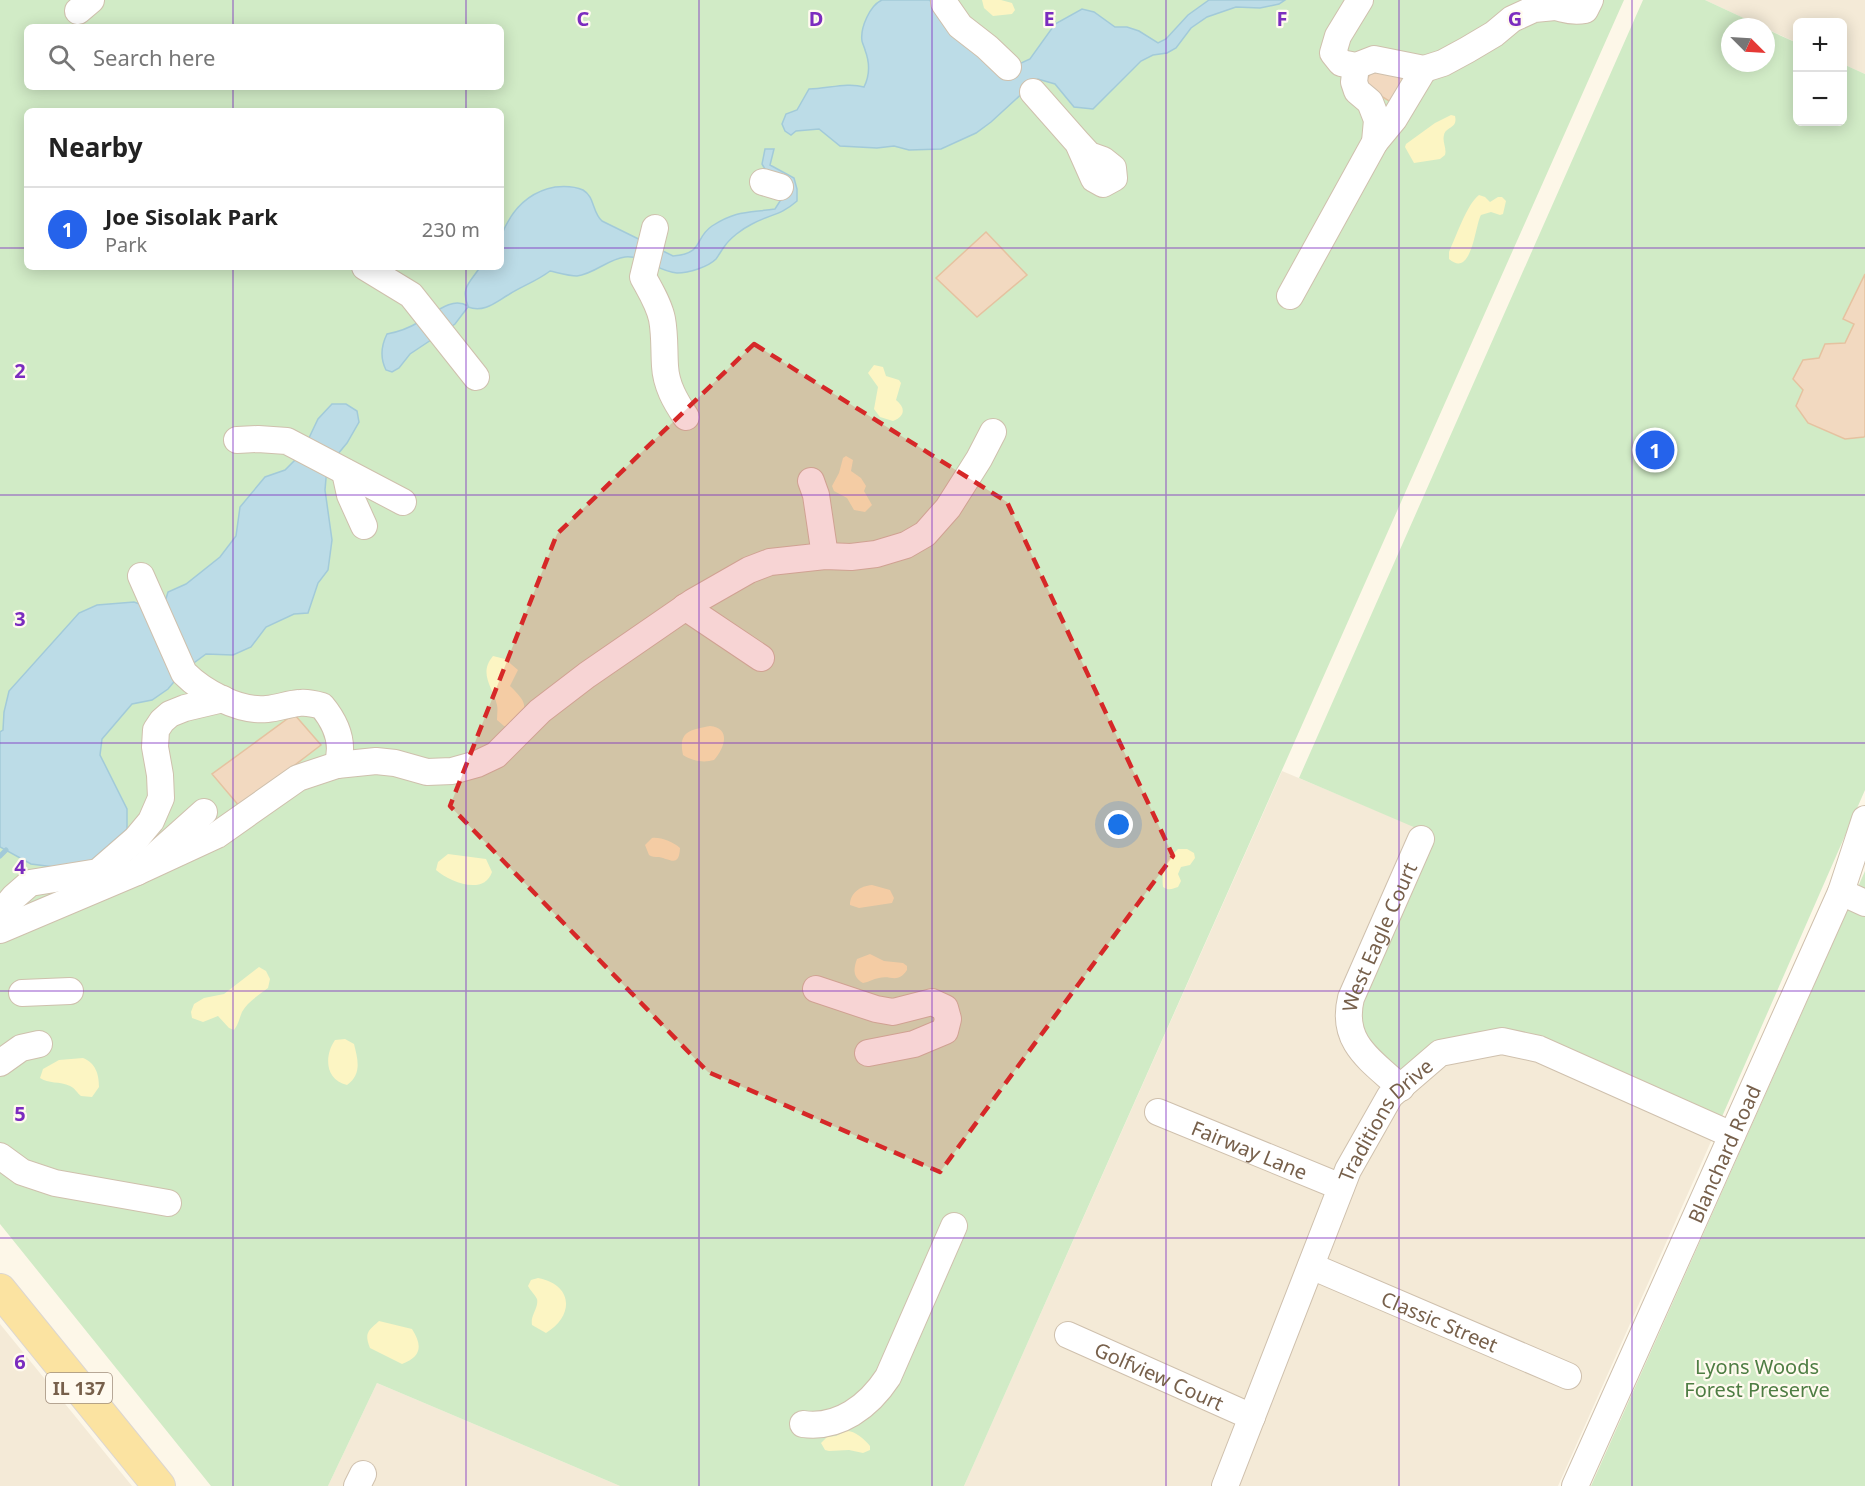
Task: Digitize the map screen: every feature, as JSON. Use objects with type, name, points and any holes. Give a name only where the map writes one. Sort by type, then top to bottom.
[{"type":"main road","name":"IL 137","points":[[0,1290],[159,1486]]},
{"type":"street","points":[[1360,0],[1338,36],[1333,53],[1341,63],[1356,66],[1374,59],[1424,69],[1443,63],[1467,50],[1494,34],[1512,19],[1534,9],[1548,4],[1576,12],[1585,9],[1590,0]]},
{"type":"street","points":[[943,1],[960,26],[1008,67]]},
{"type":"street","points":[[1356,66],[1354,82],[1357,91],[1370,102],[1377,120],[1375,142]]},
{"type":"street","points":[[1290,296],[1375,142],[1394,119],[1424,69]]},
{"type":"street","points":[[1033,92],[1078,142]]},
{"type":"street","points":[[651,245],[643,277],[662,318],[665,344],[664,367],[668,387],[686,417]]},
{"type":"street","points":[[370,270],[411,295],[476,377]]},
{"type":"street","points":[[0,930],[137,872],[217,835],[298,778],[337,765],[376,761],[395,763],[427,772],[452,771],[477,764],[496,755],[540,711],[685,607],[723,584],[770,562],[825,556],[876,554],[906,545],[925,534],[948,508],[993,432]]},
{"type":"street","points":[[237,440],[287,441],[403,502]]},
{"type":"street","points":[[340,469],[364,526]]},
{"type":"street","points":[[811,481],[816,495],[825,556]]},
{"type":"street","points":[[141,576],[184,673],[223,699],[247,710],[268,709],[301,702],[322,706],[334,720],[339,737],[340,756],[337,765]]},
{"type":"street","points":[[685,607],[762,658]]},
{"type":"street","points":[[0,914],[30,883],[98,872],[136,839],[151,821],[160,798],[160,775],[155,747],[156,730],[170,714],[223,699]]},
{"type":"street","points":[[137,872],[204,812]]},
{"type":"street","name":"Blanchard Road","points":[[1575,1486],[1841,892],[1865,819]]},
{"type":"street","name":"West Eagle Court","points":[[1401,1088],[1358,1047],[1348,1028],[1347,1012],[1351,998],[1421,839]]},
{"type":"street","points":[[1841,892],[1865,903]]},
{"type":"street","points":[[816,989],[876,1009],[893,1012],[932,1002],[945,1008],[948,1019],[945,1031],[914,1044],[868,1053]]},
{"type":"street","points":[[22,993],[70,991]]},
{"type":"street","name":"Traditions Drive","points":[[1225,1486],[1348,1170],[1390,1096],[1440,1053],[1502,1041],[1539,1049],[1732,1135]]},
{"type":"street","points":[[0,1063],[21,1048],[39,1044]]},
{"type":"street","name":"Fairway Lane","points":[[1158,1112],[1341,1187]]},
{"type":"street","points":[[0,1156],[11,1172],[55,1183],[168,1203]]},
{"type":"street","points":[[803,1424],[819,1426],[842,1419],[876,1395],[888,1377],[954,1226]]},
{"type":"street","name":"Classic Street","points":[[1311,1266],[1568,1376]]},
{"type":"street","name":"Golfview Court","points":[[1068,1335],[1252,1417]]},
{"type":"highlighted area","points":[[754,344],[1007,502],[1173,856],[940,1172],[708,1072],[450,806],[557,534]]},
{"type":"shaded area","points":[[1705,0],[1865,0],[1865,74],[1847,66],[1847,18],[1793,18],[1793,41],[1775,33],[1775,18],[1744,18]]},
{"type":"shaded area","points":[[1282,771],[1430,833],[1495,1036],[1721,1119],[1558,1486],[964,1486]]},
{"type":"shaded area","points":[[0,1324],[132,1486],[0,1486]]},
{"type":"shaded area","points":[[377,1383],[620,1486],[328,1486]]},
{"type":"green space","points":[[0,0],[1624,0],[964,1486],[620,1486],[377,1383],[328,1486],[211,1486],[0,1224]]},
{"type":"green space","points":[[1643,0],[1705,0],[1744,18],[1721,18],[1721,72],[1775,72],[1775,33],[1793,41],[1793,126],[1847,126],[1847,66],[1865,74],[1865,790],[1721,1119],[1495,1036],[1400,1071],[1367,1045],[1357,1018],[1430,834],[1299,778]]},
{"type":"green space","name":"Lyons Woods Forest Preserve","points":[[1865,871],[1865,1486],[1591,1486]]},
{"type":"sand","points":[[982,0],[1001,0],[1012,3],[1015,10],[1012,14],[993,16],[984,8]]},
{"type":"sand","points":[[1451,115],[1455,116],[1455,123],[1444,135],[1445,155],[1440,159],[1414,163],[1405,147],[1406,144],[1435,123]]},
{"type":"sand","points":[[1479,195],[1490,202],[1502,197],[1506,201],[1503,214],[1491,212],[1481,215],[1468,257],[1463,262],[1457,263],[1449,259],[1449,252],[1466,213]]},
{"type":"sand","points":[[874,365],[883,367],[886,376],[899,380],[901,383],[896,400],[903,412],[893,421],[880,417],[874,409],[878,387],[868,373]]},
{"type":"sand","points":[[846,456],[853,460],[851,471],[861,478],[866,486],[864,491],[872,505],[865,512],[854,510],[847,498],[834,491],[832,486],[843,458]]},
{"type":"sand","points":[[493,656],[505,659],[518,670],[510,686],[521,698],[524,707],[523,712],[509,728],[497,720],[497,705],[488,680],[487,669]]},
{"type":"sand","points":[[710,726],[717,728],[724,735],[721,750],[714,760],[698,761],[683,755],[684,736],[691,731]]},
{"type":"sand","points":[[652,838],[667,840],[680,848],[678,858],[673,861],[649,855],[645,845]]},
{"type":"sand","points":[[1178,849],[1187,849],[1194,853],[1195,858],[1190,865],[1181,867],[1178,874],[1181,881],[1178,887],[1167,889],[1163,887],[1164,871],[1167,862]]},
{"type":"sand","points":[[448,854],[486,859],[492,872],[482,884],[466,885],[450,879],[436,870],[438,862]]},
{"type":"sand","points":[[872,885],[890,890],[894,898],[892,903],[859,908],[850,905],[856,891]]},
{"type":"sand","points":[[870,954],[884,961],[903,963],[907,966],[907,970],[901,977],[883,977],[863,983],[856,976],[856,963],[857,959]]},
{"type":"sand","points":[[259,967],[266,971],[270,979],[268,988],[247,1005],[234,1030],[218,1016],[203,1022],[192,1018],[191,1012],[194,1004],[204,998],[224,994]]},
{"type":"sand","points":[[345,1039],[354,1044],[358,1066],[355,1076],[347,1085],[334,1078],[328,1060],[335,1040]]},
{"type":"sand","points":[[83,1058],[94,1066],[97,1074],[99,1087],[92,1097],[81,1096],[66,1084],[40,1078],[43,1069],[59,1060]]},
{"type":"sand","points":[[538,1278],[558,1287],[564,1294],[566,1302],[562,1318],[546,1333],[532,1325],[537,1299],[528,1286],[531,1280]]},
{"type":"sand","points":[[379,1321],[412,1329],[419,1346],[413,1358],[402,1364],[370,1348],[368,1333]]},
{"type":"sand","points":[[846,1431],[860,1436],[870,1446],[870,1450],[863,1453],[849,1450],[825,1450],[821,1443],[827,1437]]},
{"type":"water","points":[[882,0],[929,0],[1014,71],[1021,63],[1030,59],[1055,24],[1082,9],[1094,12],[1115,27],[1127,27],[1139,31],[1158,43],[1166,39],[1188,15],[1209,0],[1285,0],[1279,4],[1260,8],[1236,7],[1207,17],[1191,28],[1176,48],[1141,61],[1093,109],[1074,107],[1055,84],[1038,79],[976,133],[941,149],[909,150],[894,146],[877,148],[840,146],[819,129],[796,131],[791,135],[785,131],[782,124],[786,114],[797,110],[809,89],[844,85],[864,87],[869,69],[862,41],[863,30],[870,12]]},
{"type":"water","points":[[765,149],[774,149],[770,165],[794,178],[797,201],[785,210],[740,231],[708,265],[693,271],[677,273],[632,257],[625,257],[583,275],[567,275],[550,271],[490,306],[479,309],[468,307],[455,324],[410,354],[399,368],[392,372],[386,370],[382,352],[387,334],[411,326],[443,307],[455,303],[468,306],[466,289],[478,270],[504,270],[504,230],[516,209],[529,197],[545,189],[559,187],[583,190],[590,197],[602,221],[673,256],[683,255],[694,249],[712,226],[729,217],[775,209],[782,198],[762,164]]},
{"type":"water","points":[[332,404],[346,404],[357,411],[359,422],[347,443],[327,467],[325,490],[332,540],[328,570],[318,583],[308,613],[294,614],[266,627],[251,647],[233,655],[206,654],[183,671],[168,689],[152,700],[132,704],[102,739],[100,755],[127,809],[127,829],[88,863],[62,868],[31,864],[0,847],[0,732],[3,730],[9,691],[79,613],[97,605],[134,602],[148,607],[164,605],[168,592],[186,584],[220,557],[236,536],[240,507],[265,477],[285,470],[296,459],[318,419]]},
{"type":"building","points":[[1377,63],[1408,81],[1394,104],[1363,85]]},
{"type":"building","points":[[986,232],[1027,275],[977,317],[936,278]]},
{"type":"building","points":[[1865,274],[1865,436],[1845,439],[1808,423],[1796,406],[1803,390],[1793,379],[1803,360],[1819,358],[1825,344],[1845,343],[1854,324],[1843,319]]},
{"type":"building","points":[[294,714],[321,745],[240,807],[212,774]]},
{"type":"waterway","points":[[0,856],[6,850]]},
{"type":"place","name":"Joe Sisolak Park","points":[[1655,450]]}]
